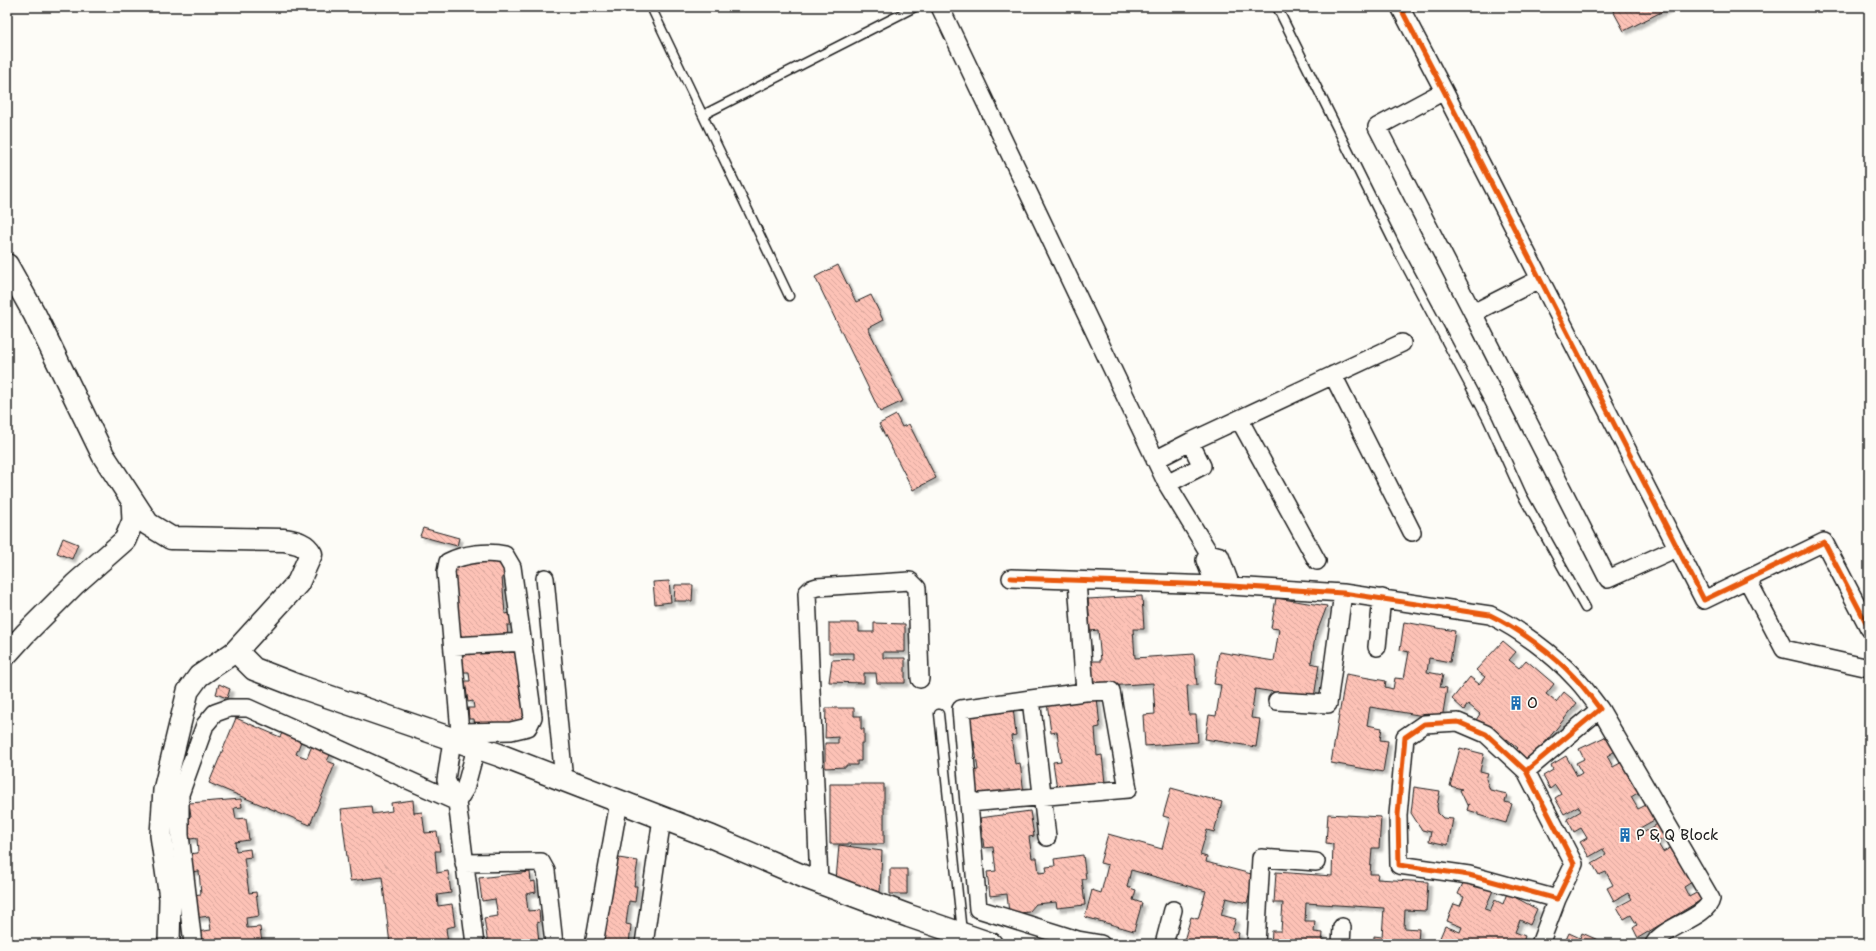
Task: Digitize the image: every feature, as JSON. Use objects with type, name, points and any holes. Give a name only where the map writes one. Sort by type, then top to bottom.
[{"type":"main road","points":[[7,265],[35,315],[103,455],[148,524],[171,538],[284,540],[298,543],[308,550],[310,554],[298,583],[236,651],[254,669],[305,689],[462,741],[662,818],[819,882],[990,944]]},
{"type":"street","points":[[940,7],[1167,484],[1209,553],[1220,556],[1223,585]]},
{"type":"street","points":[[1400,7],[1704,600],[1824,542],[1869,628]]},
{"type":"street","points":[[1444,91],[1377,127],[1608,579],[1677,548]]},
{"type":"street","points":[[1473,313],[1540,279]]},
{"type":"street","points":[[1155,460],[1190,442],[1402,343]]},
{"type":"street","points":[[1333,375],[1412,532]]},
{"type":"street","points":[[1240,419],[1317,562]]},
{"type":"street","points":[[1167,484],[1202,466],[1190,442]]},
{"type":"street","points":[[7,654],[75,584],[125,540],[133,521],[132,500]]},
{"type":"street","points":[[457,802],[465,789],[454,646],[446,572],[448,562],[458,557],[495,552],[505,555],[512,568],[533,717],[528,727],[462,741]]},
{"type":"street","points":[[545,578],[564,781]]},
{"type":"street","points":[[1011,578],[1223,585],[1343,593],[1490,615],[1503,621],[1546,652],[1574,677],[1600,709],[1711,899],[1705,908],[1655,943]]},
{"type":"street","points":[[1748,579],[1784,649],[1869,668]]},
{"type":"street","points":[[819,882],[807,593],[811,589],[818,587],[910,581],[915,584],[917,588],[920,679]]},
{"type":"street","points":[[1077,581],[1084,692]]},
{"type":"street","points":[[1276,701],[1328,704],[1343,593]]},
{"type":"street","points":[[1377,647],[1382,598]]},
{"type":"street","points":[[454,646],[523,642]]},
{"type":"street","points":[[169,944],[170,898],[161,835],[166,782],[188,691],[199,676],[236,651]]},
{"type":"street","points":[[969,803],[1128,789],[1111,691],[1084,692],[961,709],[978,909],[1077,942],[1101,944]]},
{"type":"street","points":[[1031,699],[1047,837]]},
{"type":"street","points":[[193,944],[189,898],[180,835],[180,794],[205,725],[215,713],[229,708],[248,708],[457,802]]},
{"type":"street","points":[[1526,772],[1600,709]]},
{"type":"street","points":[[1540,944],[1557,899],[1574,864],[1526,772],[1486,734],[1458,722],[1424,724],[1405,737],[1398,815],[1399,865],[1469,875],[1557,899]]},
{"type":"street","points":[[462,741],[446,780],[457,802],[475,944]]},
{"type":"street","points":[[594,944],[619,802]]},
{"type":"street","points":[[644,944],[662,818]]},
{"type":"street","points":[[1256,944],[1261,858],[1316,862]]},
{"type":"street","points":[[464,864],[541,862],[546,872],[554,944]]},
{"type":"street","points":[[1164,944],[1173,910]]},
{"type":"street","points":[[1341,944],[1342,927]]},
{"type":"lane","points":[[651,7],[789,296]]},
{"type":"lane","points":[[703,115],[915,7]]},
{"type":"lane","points":[[1277,7],[1397,249],[1488,420],[1522,495],[1585,608]]},
{"type":"lane","points":[[939,714],[962,934]]},
{"type":"building","points":[[1615,7],[1669,8],[1624,31],[1612,9]]},
{"type":"building","points":[[838,265],[856,302],[871,295],[883,320],[868,328],[903,401],[880,412],[815,277]]},
{"type":"building","points":[[896,415],[902,427],[909,424],[936,478],[913,490],[879,424]]},
{"type":"building","points":[[423,528],[459,538],[457,546],[420,536]]},
{"type":"building","points":[[63,538],[78,544],[72,559],[57,553]]},
{"type":"building","points":[[502,561],[508,577],[502,577],[505,614],[511,613],[512,625],[507,625],[508,636],[461,640],[460,632],[456,632],[449,565]]},
{"type":"building","points":[[669,581],[671,602],[655,604],[653,582]]},
{"type":"building","points":[[675,585],[693,585],[692,601],[674,601]]},
{"type":"building","points":[[1142,596],[1144,629],[1133,629],[1135,658],[1194,654],[1197,685],[1187,686],[1189,715],[1196,715],[1198,742],[1145,746],[1143,715],[1155,714],[1153,683],[1092,687],[1091,661],[1101,661],[1098,630],[1090,631],[1088,599]]},
{"type":"building","points":[[1276,598],[1327,606],[1315,637],[1311,663],[1319,665],[1314,698],[1255,689],[1251,718],[1260,719],[1256,747],[1205,739],[1209,715],[1216,716],[1221,685],[1214,684],[1219,652],[1274,661],[1279,629],[1271,628]]},
{"type":"building","points":[[1404,622],[1455,631],[1450,662],[1429,658],[1427,672],[1443,675],[1440,687],[1447,688],[1442,719],[1370,707],[1367,725],[1382,728],[1380,740],[1388,741],[1383,772],[1331,763],[1346,674],[1386,681],[1385,687],[1393,689],[1395,678],[1404,679],[1409,652],[1400,650]]},
{"type":"building","points":[[829,623],[859,623],[859,632],[874,632],[874,623],[905,624],[905,652],[883,652],[883,658],[905,658],[905,683],[877,683],[876,673],[864,673],[864,683],[829,682],[832,660],[854,659],[854,653],[829,653]]},
{"type":"building","name":"O","points":[[1503,641],[1516,652],[1509,660],[1519,668],[1526,660],[1554,684],[1546,694],[1556,702],[1564,692],[1577,703],[1528,764],[1514,752],[1518,748],[1507,739],[1504,743],[1476,720],[1480,714],[1468,704],[1464,710],[1452,699],[1470,677],[1479,684],[1485,677],[1476,670]]},
{"type":"building","points":[[521,650],[517,662],[521,699],[526,698],[524,710],[525,721],[475,726],[474,719],[469,719],[468,708],[474,708],[473,701],[468,702],[465,681],[470,681],[469,672],[464,672],[462,652]]},
{"type":"building","points":[[219,684],[230,689],[227,698],[216,694]]},
{"type":"building","points":[[1097,697],[1100,727],[1095,728],[1097,756],[1102,755],[1105,783],[1057,789],[1053,762],[1061,761],[1057,732],[1051,733],[1047,702]]},
{"type":"building","points":[[1013,707],[1016,735],[1011,736],[1015,764],[1020,763],[1024,793],[975,799],[971,771],[978,770],[974,741],[967,742],[964,714]]},
{"type":"building","points":[[826,708],[854,708],[854,716],[861,716],[861,729],[864,729],[864,743],[861,743],[861,761],[857,761],[857,765],[825,768],[825,743],[838,743],[838,737],[825,738]]},
{"type":"building","points":[[236,718],[280,737],[283,731],[302,739],[296,754],[307,758],[313,743],[332,751],[327,761],[335,764],[310,825],[209,783]]},
{"type":"building","name":"P & Q Block","points":[[1609,735],[1617,750],[1607,756],[1613,767],[1624,761],[1641,791],[1631,797],[1638,809],[1648,804],[1656,819],[1640,828],[1643,833],[1659,823],[1667,837],[1657,842],[1663,852],[1672,847],[1692,882],[1684,887],[1689,897],[1698,892],[1703,899],[1638,938],[1633,928],[1637,925],[1631,915],[1624,919],[1617,907],[1632,899],[1628,893],[1614,901],[1607,888],[1613,885],[1606,872],[1599,875],[1592,863],[1606,855],[1603,849],[1589,857],[1580,842],[1587,838],[1581,828],[1574,832],[1567,819],[1581,811],[1578,806],[1564,814],[1555,798],[1561,794],[1555,785],[1550,789],[1543,776],[1553,770],[1551,765],[1566,756],[1577,776],[1582,773],[1576,763],[1584,759],[1579,749]]},
{"type":"building","points":[[1460,748],[1484,754],[1480,771],[1488,773],[1486,779],[1490,790],[1507,794],[1505,802],[1512,804],[1506,823],[1478,815],[1478,813],[1467,810],[1469,804],[1467,805],[1460,790],[1462,789],[1450,786]]},
{"type":"building","points":[[830,784],[884,784],[884,844],[830,844]]},
{"type":"building","points":[[1414,787],[1440,791],[1437,806],[1438,813],[1443,818],[1453,819],[1448,845],[1429,841],[1431,832],[1422,830],[1411,813]]},
{"type":"building","points":[[1171,788],[1222,802],[1214,832],[1207,830],[1200,855],[1207,857],[1206,862],[1255,875],[1247,903],[1226,898],[1221,915],[1236,919],[1232,931],[1239,933],[1236,944],[1183,944],[1191,917],[1198,919],[1206,891],[1131,870],[1127,887],[1136,890],[1133,900],[1142,903],[1134,931],[1085,917],[1092,890],[1101,893],[1108,865],[1100,863],[1108,834],[1162,849],[1170,818],[1163,816]]},
{"type":"building","points":[[241,799],[242,807],[234,808],[236,819],[246,818],[249,840],[235,842],[236,851],[250,849],[251,857],[244,858],[249,893],[256,892],[259,916],[246,918],[247,928],[260,927],[262,944],[199,944],[197,932],[211,930],[209,916],[195,918],[192,895],[201,894],[199,871],[189,872],[187,854],[198,853],[197,838],[184,840],[185,817],[191,816],[189,803]]},
{"type":"building","points":[[413,800],[414,813],[422,812],[425,833],[437,832],[440,851],[435,851],[437,873],[448,871],[451,893],[437,895],[438,906],[452,904],[455,926],[446,928],[448,944],[390,944],[382,877],[350,881],[341,809],[371,806],[372,814],[392,811],[391,803]]},
{"type":"building","points":[[1030,811],[1034,836],[1029,837],[1032,858],[1037,858],[1039,873],[1047,872],[1046,867],[1055,866],[1054,859],[1083,855],[1086,879],[1082,879],[1085,905],[1057,908],[1056,902],[1036,904],[1029,912],[1009,914],[1007,894],[990,896],[987,872],[996,871],[993,847],[984,848],[980,818]]},
{"type":"building","points":[[1328,814],[1381,817],[1379,848],[1372,848],[1370,874],[1378,874],[1377,879],[1428,882],[1426,911],[1405,910],[1404,928],[1419,929],[1418,942],[1424,942],[1424,944],[1374,944],[1374,936],[1382,937],[1384,908],[1306,903],[1305,921],[1315,921],[1314,932],[1323,933],[1322,944],[1271,944],[1272,931],[1281,931],[1283,903],[1274,903],[1276,872],[1332,876],[1333,844],[1326,843]]},
{"type":"building","points":[[839,845],[882,851],[880,892],[836,880]]},
{"type":"building","points":[[612,857],[638,861],[634,886],[637,886],[635,902],[629,901],[626,924],[631,925],[629,944],[600,944]]},
{"type":"building","points":[[890,869],[907,869],[907,894],[890,894]]},
{"type":"building","points":[[530,872],[531,882],[535,881],[536,892],[526,894],[528,911],[539,910],[540,922],[537,923],[539,942],[542,941],[543,944],[488,944],[484,918],[498,916],[495,899],[482,901],[479,878]]},
{"type":"building","points":[[1464,881],[1475,886],[1478,881],[1494,888],[1485,909],[1490,911],[1495,900],[1503,904],[1507,893],[1537,909],[1530,925],[1520,920],[1515,932],[1525,936],[1522,944],[1446,944],[1439,940],[1445,926],[1460,932],[1462,927],[1447,921],[1454,904],[1460,906],[1464,897],[1458,894]]},
{"type":"building","points":[[1569,933],[1580,938],[1582,933],[1598,940],[1597,944],[1564,944]]},
{"type":"cycle path","points":[[1400,7],[1704,600],[1824,542],[1869,628]]},
{"type":"cycle path","points":[[1011,578],[1215,585],[1343,593],[1490,615],[1524,635],[1557,660],[1585,689],[1600,709],[1526,771],[1486,734],[1458,722],[1424,724],[1405,737],[1398,815],[1399,865],[1469,875],[1557,899],[1574,864],[1526,771]]},
{"type":"place","name":"O","points":[[1516,703]]},
{"type":"place","name":"P & Q Block","points":[[1625,835]]}]
